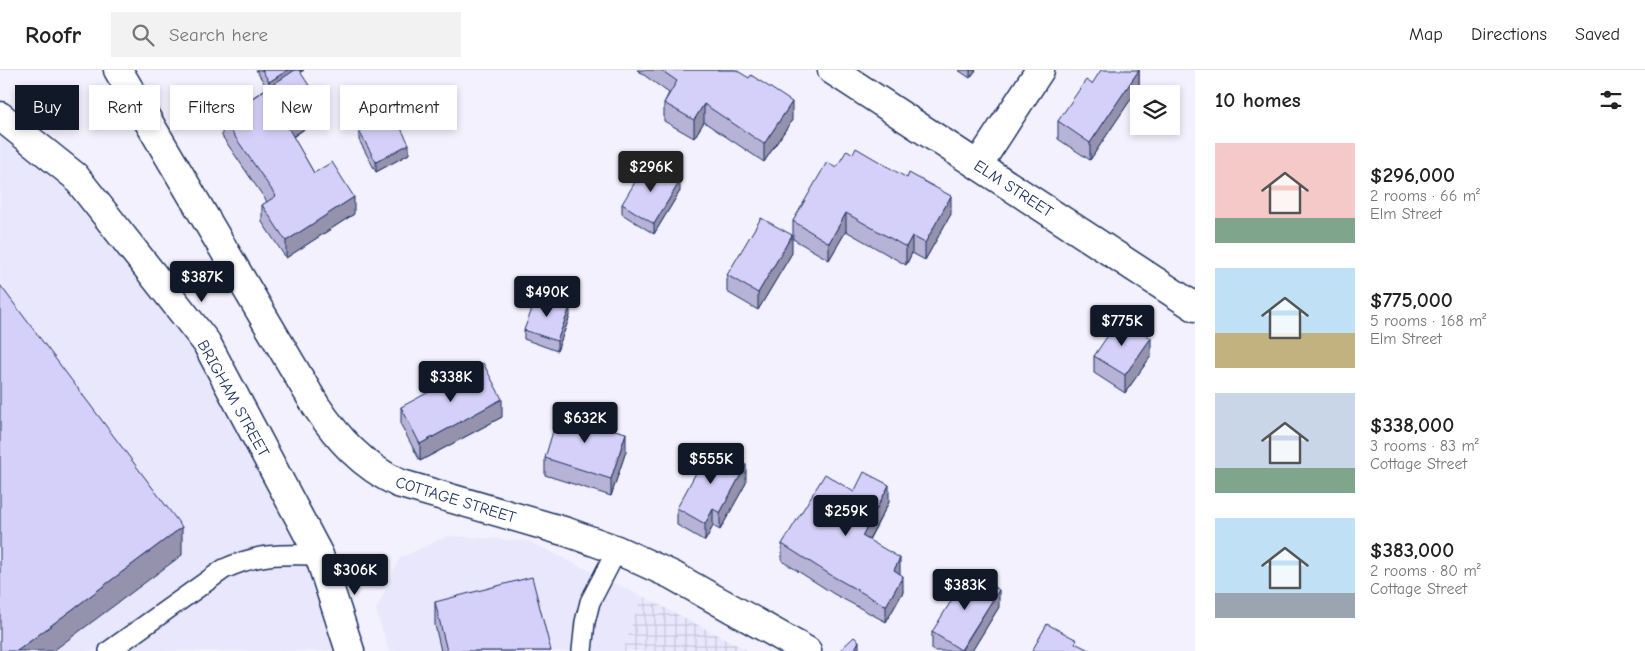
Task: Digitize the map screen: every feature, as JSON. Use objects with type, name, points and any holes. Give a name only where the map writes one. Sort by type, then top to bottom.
[{"type":"street","name":"COTTAGE STREET","points":[[118,70],[316,406],[330,427],[363,462],[380,474],[398,483],[567,532],[617,550],[672,575],[807,651]]},
{"type":"street","name":"ELM STREET","points":[[832,70],[1195,307]]},
{"type":"street","points":[[978,165],[1040,70]]},
{"type":"street","name":"BRIGHAM STREET","points":[[0,116],[75,176],[206,342],[319,555],[350,651]]},
{"type":"lane","points":[[582,651],[585,622],[590,602],[617,550]]},
{"type":"lane","points":[[109,651],[224,569],[242,561],[261,556],[281,554],[319,555]]},
{"type":"shaded area","points":[[0,116],[15,130],[18,130],[75,176],[206,342],[350,651],[0,651]]},
{"type":"shaded area","points":[[448,536],[528,541],[641,596],[623,651],[389,651],[376,610],[400,558]]},
{"type":"shaded area","points":[[642,596],[748,651],[623,651]]},
{"type":"building","points":[[262,70],[288,70],[269,82]]},
{"type":"building","points":[[295,70],[299,70],[309,85],[272,85]]},
{"type":"building","points":[[661,70],[736,70],[749,78],[751,75],[792,102],[764,144],[704,104],[694,120],[664,103],[677,81]]},
{"type":"building","points":[[1101,70],[1139,70],[1090,143],[1058,121],[1086,80],[1092,84]]},
{"type":"building","points":[[263,91],[263,130],[289,130],[314,173],[332,162],[354,197],[286,241],[262,205],[276,196],[230,130],[253,130],[253,98]]},
{"type":"building","points":[[402,130],[409,144],[376,162],[359,131]]},
{"type":"building","points":[[856,148],[907,178],[909,173],[951,196],[925,243],[912,236],[906,247],[846,213],[829,243],[793,221],[827,162],[836,168],[847,150],[853,154]]},
{"type":"building","points":[[647,162],[680,181],[654,224],[622,204]]},
{"type":"building","points":[[761,218],[792,235],[758,293],[727,275]]},
{"type":"building","points":[[0,285],[182,527],[17,651],[0,651]]},
{"type":"building","points":[[537,296],[570,307],[557,341],[524,330]]},
{"type":"building","points":[[1120,318],[1151,338],[1125,375],[1094,356]]},
{"type":"building","points":[[483,363],[502,399],[420,444],[401,407]]},
{"type":"building","points":[[560,408],[608,423],[607,428],[626,433],[611,479],[545,458]]},
{"type":"building","points":[[709,449],[715,452],[716,449],[746,465],[720,513],[713,509],[705,524],[677,508]]},
{"type":"building","points":[[864,472],[889,485],[862,536],[900,558],[894,570],[903,576],[886,606],[834,577],[782,544],[825,474],[854,492]]},
{"type":"building","points":[[969,572],[999,590],[961,650],[932,632]]},
{"type":"building","points":[[532,577],[551,651],[447,651],[435,602]]},
{"type":"building","points":[[1047,624],[1077,640],[1075,643],[1091,651],[1032,651]]},
{"type":"building","points":[[854,637],[859,641],[854,651],[839,651]]}]
